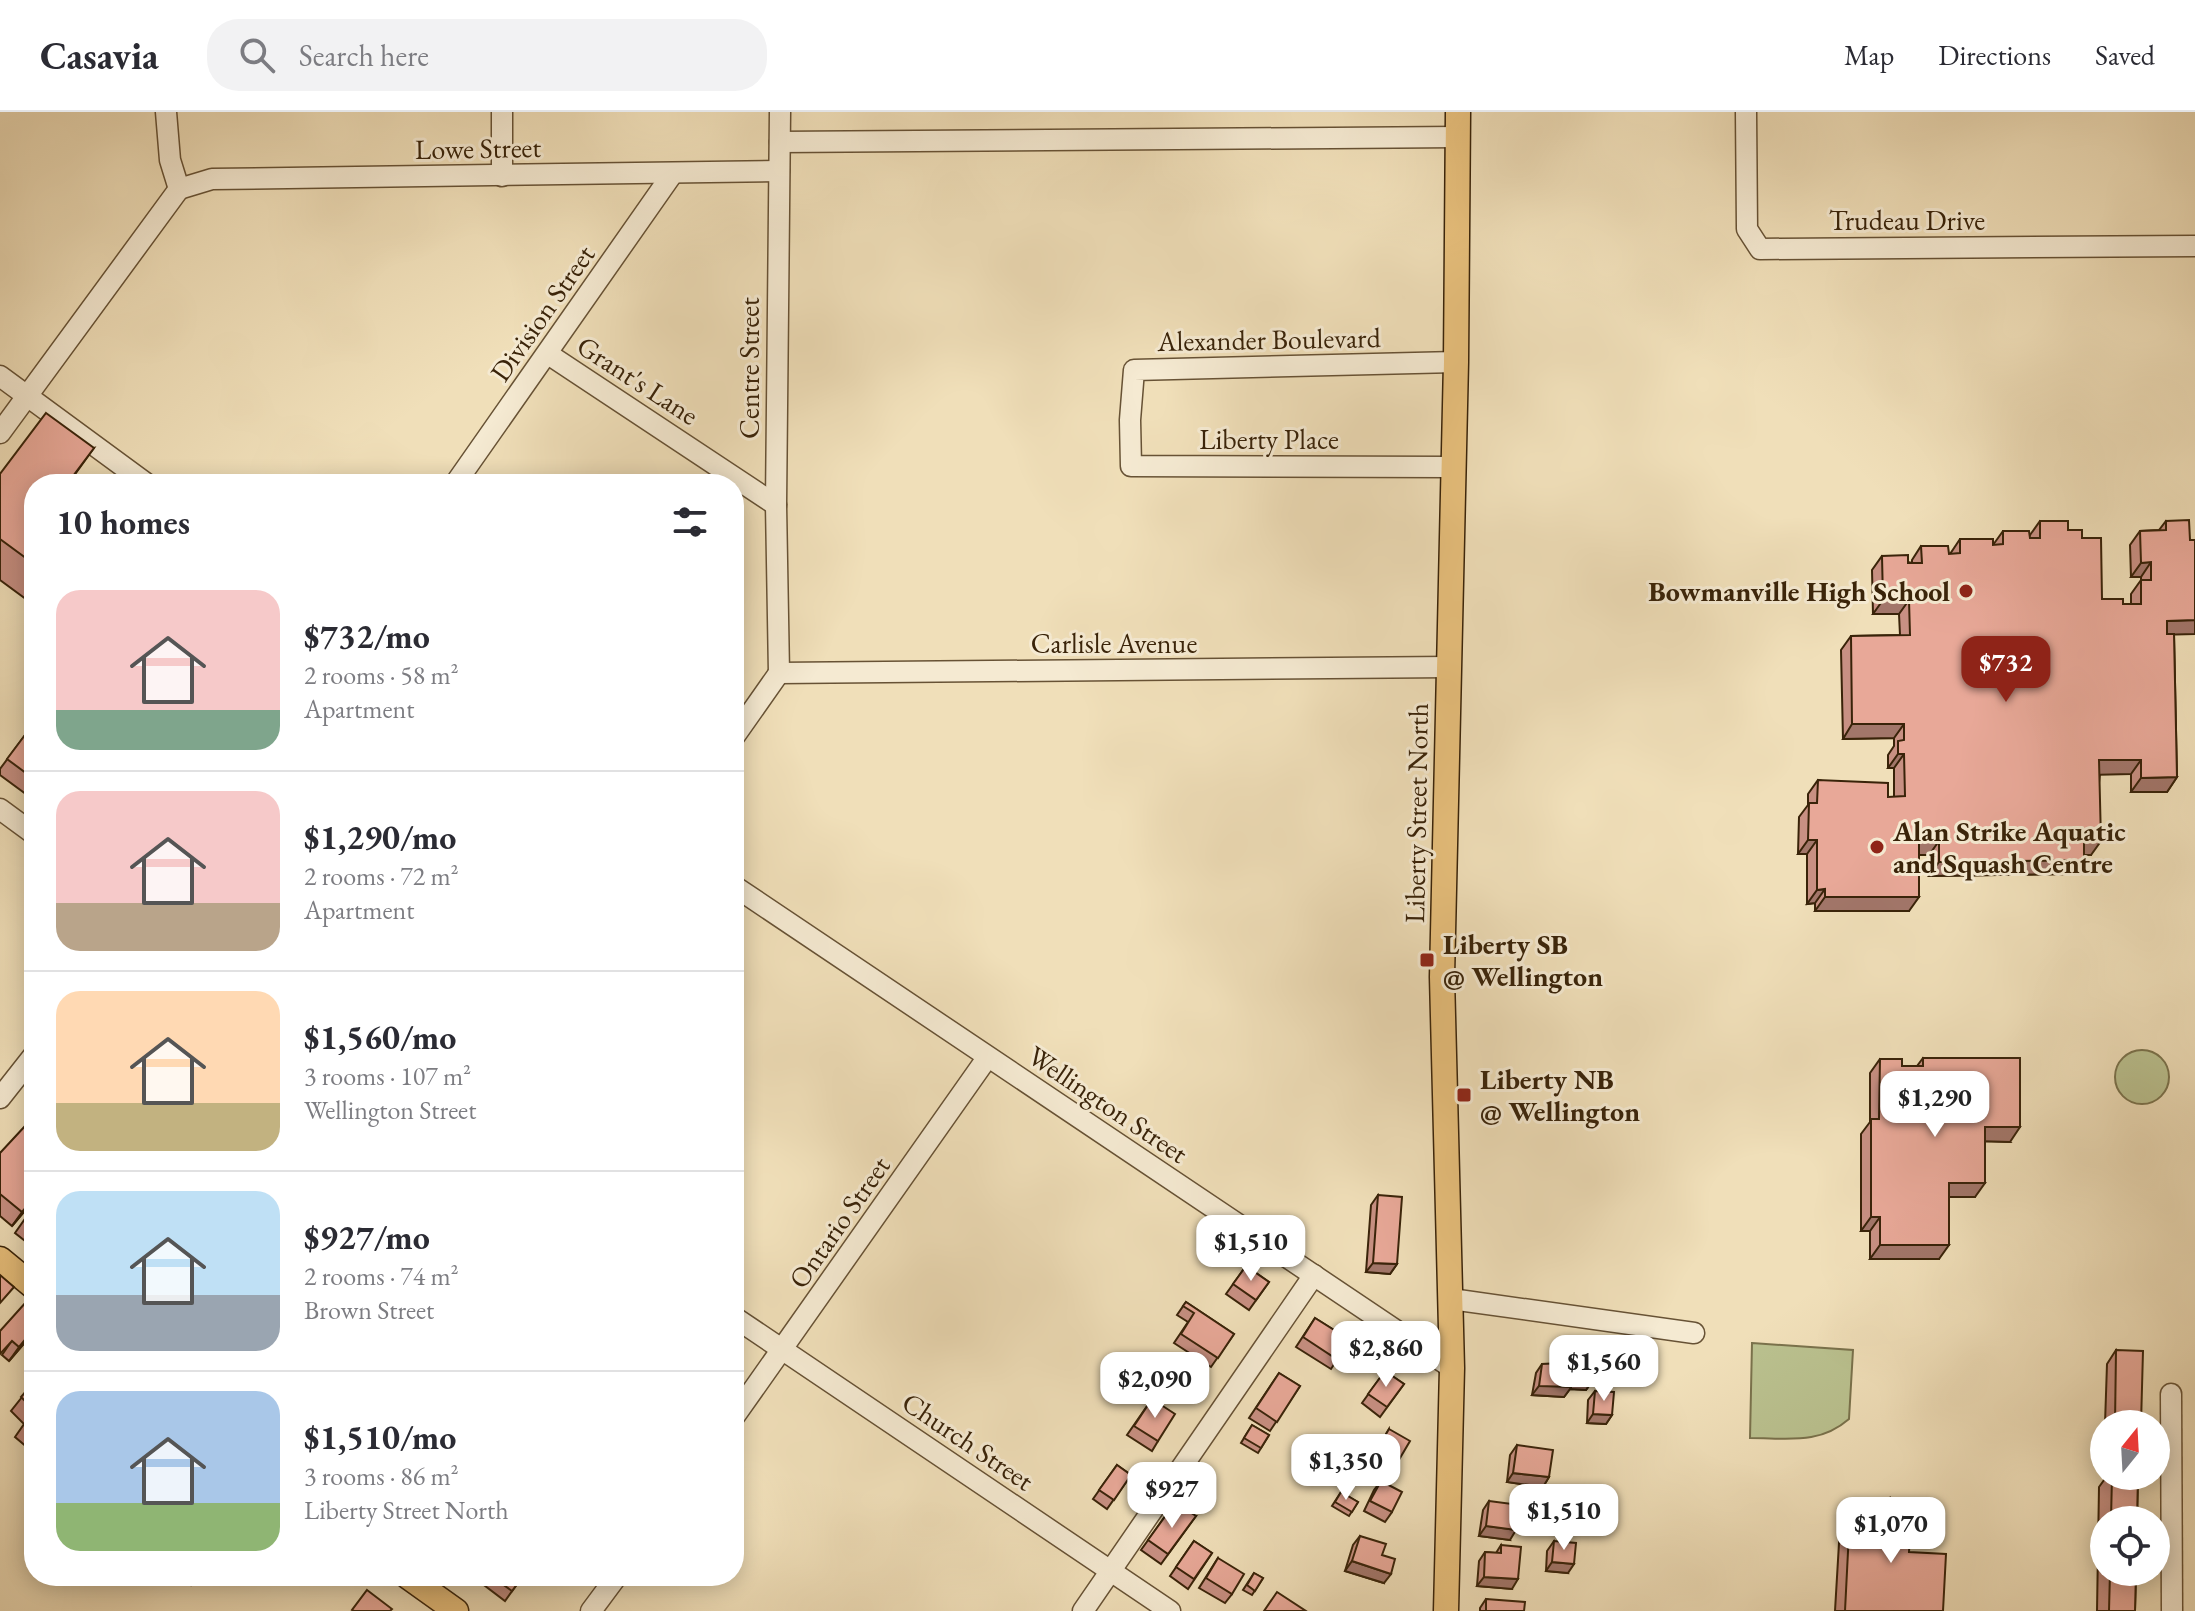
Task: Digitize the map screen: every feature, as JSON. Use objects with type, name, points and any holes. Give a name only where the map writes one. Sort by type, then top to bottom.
[{"type":"main road","name":"Liberty Street North","points":[[1446,1611],[1452,1368],[1442,977],[1456,362],[1458,112]]},
{"type":"main road","points":[[0,1259],[24,1279]]},
{"type":"main road","points":[[421,1586],[456,1611]]},
{"type":"street","points":[[0,433],[179,189],[170,160],[166,112]]},
{"type":"street","points":[[502,112],[502,176]]},
{"type":"street","name":"Centre Street","points":[[779,673],[776,505],[780,112]]},
{"type":"street","name":"Trudeau Drive","points":[[1746,112],[1747,229],[1760,249],[2195,246]]},
{"type":"street","points":[[780,142],[1458,137]]},
{"type":"street","name":"Lowe Street","points":[[179,189],[212,179],[779,171]]},
{"type":"street","name":"Division Street","points":[[462,474],[673,173]]},
{"type":"street","name":"Grant's Lane","points":[[548,354],[729,474]]},
{"type":"street","name":"Alexander Boulevard","points":[[1130,420],[1134,370],[1456,362]]},
{"type":"street","points":[[0,376],[133,474]]},
{"type":"street","name":"Liberty Place","points":[[1130,420],[1131,466],[1453,467]]},
{"type":"street","name":"Grant's Lane","points":[[744,484],[776,505]]},
{"type":"street","name":"Carlisle Avenue","points":[[779,673],[1450,667]]},
{"type":"street","points":[[744,723],[779,673]]},
{"type":"street","points":[[0,809],[24,827]]},
{"type":"street","name":"Wellington Street","points":[[744,893],[1452,1368]]},
{"type":"street","name":"Ontario Street","points":[[744,1403],[987,1058]]},
{"type":"street","points":[[0,1098],[24,1068]]},
{"type":"street","points":[[1083,1611],[1314,1275]]},
{"type":"street","points":[[1451,1299],[1694,1333]]},
{"type":"street","name":"Church Street","points":[[744,1324],[1170,1611]]},
{"type":"street","points":[[2171,1394],[2172,1611]]},
{"type":"street","points":[[591,1611],[610,1586]]},
{"type":"green space","points":[[2142,1050],[2161,1058],[2169,1077],[2161,1096],[2142,1104],[2123,1096],[2115,1077],[2123,1058]]},
{"type":"green space","points":[[1752,1343],[1853,1350],[1849,1419],[1815,1436],[1750,1438]]},
{"type":"building","points":[[46,413],[94,448],[74,474],[24,474],[24,557],[0,539],[0,474]]},
{"type":"building","points":[[2189,520],[2190,540],[2195,540],[2195,620],[2167,621],[2167,634],[2174,634],[2177,777],[2141,778],[2141,760],[2099,760],[2101,841],[2084,841],[2084,860],[1939,862],[1939,841],[1919,841],[1919,897],[1825,897],[1825,889],[1817,890],[1817,840],[1808,840],[1809,803],[1817,803],[1818,780],[1888,783],[1888,797],[1905,796],[1904,754],[1898,754],[1898,741],[1904,740],[1904,724],[1852,724],[1851,636],[1910,635],[1909,600],[1883,600],[1882,556],[1908,555],[1908,563],[1922,563],[1921,546],[1948,546],[1949,554],[1960,553],[1960,539],[1993,539],[1993,545],[2003,544],[2003,531],[2029,531],[2030,538],[2040,538],[2040,521],[2068,521],[2068,530],[2082,530],[2082,538],[2101,538],[2102,599],[2123,599],[2123,604],[2141,604],[2141,580],[2151,580],[2151,562],[2141,563],[2140,531],[2166,530],[2166,521]]},
{"type":"building","points":[[24,736],[24,772],[7,759]]},
{"type":"building","points":[[1923,1058],[2020,1058],[2020,1127],[1985,1127],[1985,1183],[1949,1183],[1949,1245],[1880,1245],[1880,1217],[1871,1217],[1871,1119],[1879,1119],[1880,1059],[1902,1059],[1902,1066],[1923,1066]]},
{"type":"building","points":[[24,1127],[22,1212],[0,1194],[0,1153]]},
{"type":"building","points":[[1378,1195],[1402,1197],[1397,1264],[1373,1263]]},
{"type":"building","points":[[1246,1266],[1269,1282],[1256,1300],[1233,1284]]},
{"type":"building","points":[[0,1275],[14,1287],[0,1303]]},
{"type":"building","points":[[1186,1302],[1234,1334],[1218,1358],[1181,1334],[1194,1313],[1183,1306]]},
{"type":"building","points":[[24,1304],[24,1341],[19,1347],[12,1341],[0,1354],[0,1331]]},
{"type":"building","points":[[1315,1318],[1350,1340],[1338,1360],[1303,1337]]},
{"type":"building","points":[[2116,1350],[2143,1351],[2141,1410],[2115,1410]]},
{"type":"building","points":[[1569,1353],[1605,1355],[1602,1369],[1596,1372],[1592,1381],[1571,1379],[1571,1387],[1539,1386],[1542,1364],[1562,1363]]},
{"type":"building","points":[[1385,1371],[1404,1384],[1387,1407],[1368,1394]]},
{"type":"building","points":[[1279,1373],[1300,1386],[1277,1422],[1256,1408]]},
{"type":"building","points":[[1595,1391],[1614,1392],[1612,1415],[1593,1414]]},
{"type":"building","points":[[1152,1399],[1175,1414],[1158,1441],[1134,1426]]},
{"type":"building","points":[[1252,1425],[1269,1435],[1261,1448],[1244,1438]]},
{"type":"building","points":[[1389,1429],[1410,1441],[1393,1470],[1372,1458]]},
{"type":"building","points":[[1517,1445],[1553,1450],[1549,1477],[1513,1473]]},
{"type":"building","points":[[1117,1465],[1131,1475],[1114,1500],[1099,1490]]},
{"type":"building","points":[[1381,1481],[1402,1492],[1392,1512],[1370,1501]]},
{"type":"building","points":[[2112,1490],[2138,1490],[2137,1506],[2111,1506]]},
{"type":"building","points":[[1341,1492],[1358,1502],[1352,1512],[1335,1502]]},
{"type":"building","points":[[1890,1498],[1912,1499],[1909,1552],[1946,1554],[1943,1611],[1845,1611],[1850,1512],[1890,1514]]},
{"type":"building","points":[[1489,1501],[1520,1505],[1516,1530],[1486,1526]]},
{"type":"building","points":[[1182,1507],[1196,1516],[1168,1554],[1148,1540],[1169,1511],[1176,1516]]},
{"type":"building","points":[[1360,1536],[1386,1544],[1382,1555],[1395,1559],[1391,1574],[1352,1561]]},
{"type":"building","points":[[1194,1541],[1212,1553],[1194,1579],[1176,1567]]},
{"type":"building","points":[[1554,1541],[1576,1543],[1574,1564],[1552,1562]]},
{"type":"building","points":[[1501,1545],[1521,1547],[1518,1579],[1484,1577],[1485,1552],[1501,1553]]},
{"type":"building","points":[[1218,1558],[1244,1574],[1232,1594],[1206,1578]]},
{"type":"building","points":[[1254,1573],[1263,1578],[1255,1591],[1247,1585]]},
{"type":"building","points":[[2110,1586],[2136,1586],[2135,1611],[2109,1611]]},
{"type":"building","points":[[367,1590],[392,1609],[352,1610]]},
{"type":"building","points":[[1277,1592],[1306,1611],[1264,1611]]},
{"type":"building","points":[[1486,1599],[1525,1602],[1524,1611],[1486,1611]]},
{"type":"place","name":"Bowmanville High School","points":[[1966,591]]},
{"type":"place","name":"Alan Strike Aquatic and Squash Centre","points":[[1877,847]]},
{"type":"place","name":"Liberty SB @ Wellington","points":[[1427,960]]},
{"type":"place","name":"Liberty NB @ Wellington","points":[[1464,1095]]}]
